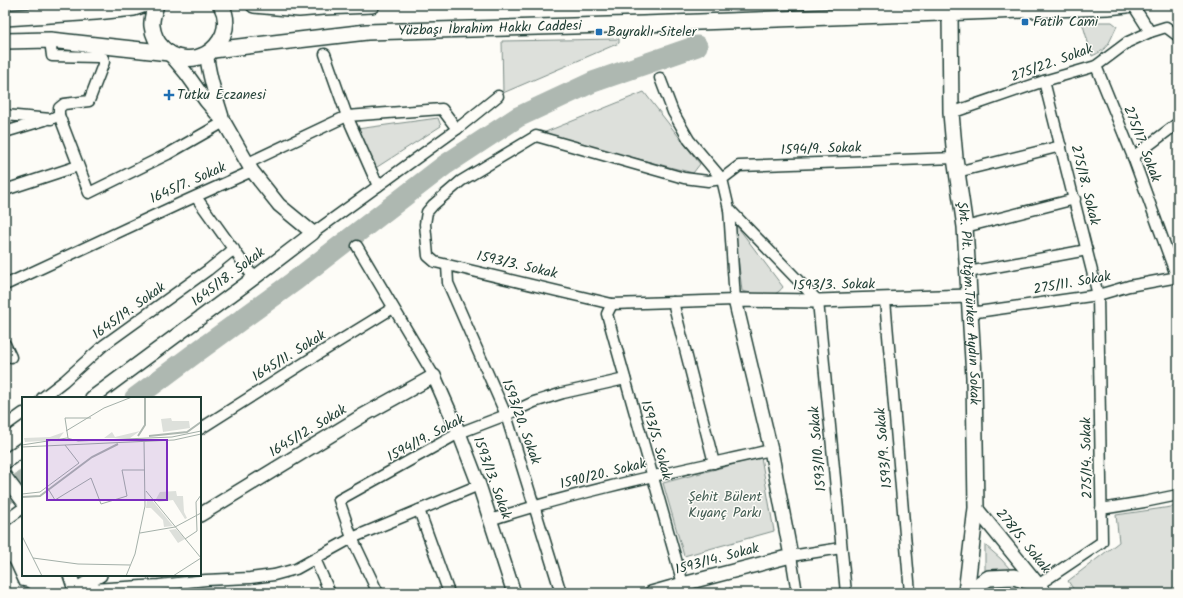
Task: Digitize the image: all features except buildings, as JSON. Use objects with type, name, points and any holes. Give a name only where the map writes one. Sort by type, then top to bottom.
[{"type":"main road","points":[[96,12],[113,5]]},
{"type":"main road","points":[[5,18],[96,12],[134,8],[143,5]]},
{"type":"main road","points":[[156,5],[152,26],[160,46],[169,53],[180,58],[191,59],[203,56],[213,50],[220,42],[225,32],[226,21],[224,10],[221,5]]},
{"type":"main road","points":[[254,5],[299,9],[372,5]]},
{"type":"main road","name":"Yüzbaşı İbrahim Hakkı Caddesi","points":[[213,50],[367,32],[651,24],[1108,7],[1127,5]]},
{"type":"main road","name":"Şht. Plt. Ütğm.Türker Aydın Sokak","points":[[950,13],[951,114],[956,165],[965,227],[974,377],[976,508],[966,593]]},
{"type":"main road","points":[[5,41],[50,40],[169,53]]},
{"type":"main road","points":[[970,593],[989,578],[1014,577],[1041,589]]},
{"type":"street","points":[[1133,5],[1150,32]]},
{"type":"street","name":"275/22. Sokak","points":[[951,114],[1096,66],[1128,42],[1150,32],[1166,27],[1178,36]]},
{"type":"street","points":[[50,40],[52,56],[103,58],[104,62],[89,101],[64,104],[59,108],[55,117],[89,193],[168,154],[224,122],[214,92],[208,66],[207,57],[213,50]]},
{"type":"street","name":"1645/7. Sokak","points":[[5,285],[196,196],[250,167],[224,122],[169,53]]},
{"type":"street","points":[[325,54],[347,116],[378,186]]},
{"type":"street","name":"275/17. Sokak","points":[[1096,66],[1133,157],[1178,278]]},
{"type":"street","points":[[660,78],[673,112],[689,140],[722,179],[729,209],[735,300],[771,450],[797,593]]},
{"type":"street","name":"275/18. Sokak","points":[[1044,82],[1098,295]]},
{"type":"street","points":[[457,129],[442,109],[347,116],[250,167],[279,205],[313,233],[457,129],[498,96]]},
{"type":"street","points":[[5,115],[55,117]]},
{"type":"street","points":[[5,132],[55,117]]},
{"type":"street","points":[[1133,157],[1178,123]]},
{"type":"street","name":"1593/3. Sokak","points":[[722,179],[708,181],[684,178],[536,136],[461,181],[433,205],[427,212],[425,224],[428,256],[435,262],[446,265],[612,304],[735,300],[885,300],[969,296]]},
{"type":"street","name":"1594/9. Sokak","points":[[722,179],[739,166],[956,165],[1061,146]]},
{"type":"street","points":[[5,190],[78,166]]},
{"type":"street","points":[[196,196],[254,278]]},
{"type":"street","points":[[965,227],[1075,200]]},
{"type":"street","points":[[729,209],[818,301]]},
{"type":"street","name":"1645/18. Sokak","points":[[93,397],[313,233]]},
{"type":"street","points":[[356,246],[434,376]]},
{"type":"street","name":"1645/19. Sokak","points":[[43,397],[64,381],[104,345],[208,270],[234,249]]},
{"type":"street","points":[[968,272],[1087,250]]},
{"type":"street","name":"1593/20. Sokak","points":[[446,265],[448,283],[506,415],[562,593]]},
{"type":"street","name":"275/11. Sokak","points":[[970,313],[1098,295],[1129,286],[1178,278]]},
{"type":"street","name":"275/14. Sokak","points":[[1041,589],[1102,542],[1098,295]]},
{"type":"street","name":"1593/9. Sokak","points":[[885,300],[910,593]]},
{"type":"street","name":"1593/10. Sokak","points":[[818,301],[846,593]]},
{"type":"street","points":[[673,302],[714,463]]},
{"type":"street","name":"1593/5. Sokak","points":[[612,304],[607,314],[683,584]]},
{"type":"street","name":"1645/11. Sokak","points":[[201,428],[314,356],[393,308]]},
{"type":"street","points":[[5,344],[11,357]]},
{"type":"street","name":"1593/13. Sokak","points":[[434,376],[459,433],[479,485],[514,593]]},
{"type":"street","name":"1645/12. Sokak","points":[[201,514],[362,416],[434,376]]},
{"type":"street","name":"1594/19. Sokak","points":[[378,593],[352,538],[339,500],[459,433],[506,415],[534,402],[563,393],[624,378]]},
{"type":"street","points":[[5,426],[22,414]]},
{"type":"street","points":[[5,462],[22,449]]},
{"type":"street","name":"1590/20. Sokak","points":[[490,520],[535,505],[652,476],[771,450]]},
{"type":"street","points":[[5,477],[22,500]]},
{"type":"street","points":[[73,592],[206,580],[274,576],[296,569],[352,538],[479,485]]},
{"type":"street","points":[[1101,509],[1178,495]]},
{"type":"street","name":"278/5. Sokak","points":[[976,508],[1041,589]]},
{"type":"street","points":[[5,521],[22,509]]},
{"type":"street","points":[[419,510],[449,593]]},
{"type":"street","points":[[790,556],[841,548]]},
{"type":"street","name":"1593/14. Sokak","points":[[651,593],[790,556]]},
{"type":"street","points":[[315,559],[330,593]]},
{"type":"street","points":[[5,567],[18,592]]},
{"type":"street","points":[[70,576],[73,592]]},
{"type":"street","points":[[73,592],[98,576]]},
{"type":"green space","points":[[1082,22],[1112,22],[1117,26],[1105,48],[1092,56]]},
{"type":"green space","points":[[619,39],[619,43],[503,93],[502,41]]},
{"type":"green space","points":[[644,92],[700,164],[693,173],[548,136],[543,133]]},
{"type":"green space","points":[[438,118],[441,126],[374,169],[357,129]]},
{"type":"green space","points":[[734,222],[783,287],[779,291],[770,295],[759,295],[742,291]]},
{"type":"green space","name":"Şehit Bülent Kıyanç Parkı","points":[[761,457],[774,531],[684,556],[663,483]]},
{"type":"green space","points":[[1178,506],[1178,592],[1076,593],[1068,581],[1119,542],[1116,515]]},
{"type":"green space","points":[[985,545],[1010,569],[995,571],[985,576]]},
{"type":"green space","points":[[1015,584],[1027,587],[1031,593],[980,593],[997,585]]},
{"type":"waterway","points":[[136,397],[296,280],[445,165],[518,117],[593,82],[697,46]]},
{"type":"waterway","points":[[5,495],[22,482]]},
{"type":"place","name":"Fatih Cami","points":[[1025,22]]},
{"type":"place","name":"Bayraklı Siteler","points":[[599,32]]},
{"type":"place","name":"Tutku Eczanesi","points":[[169,95]]}]
